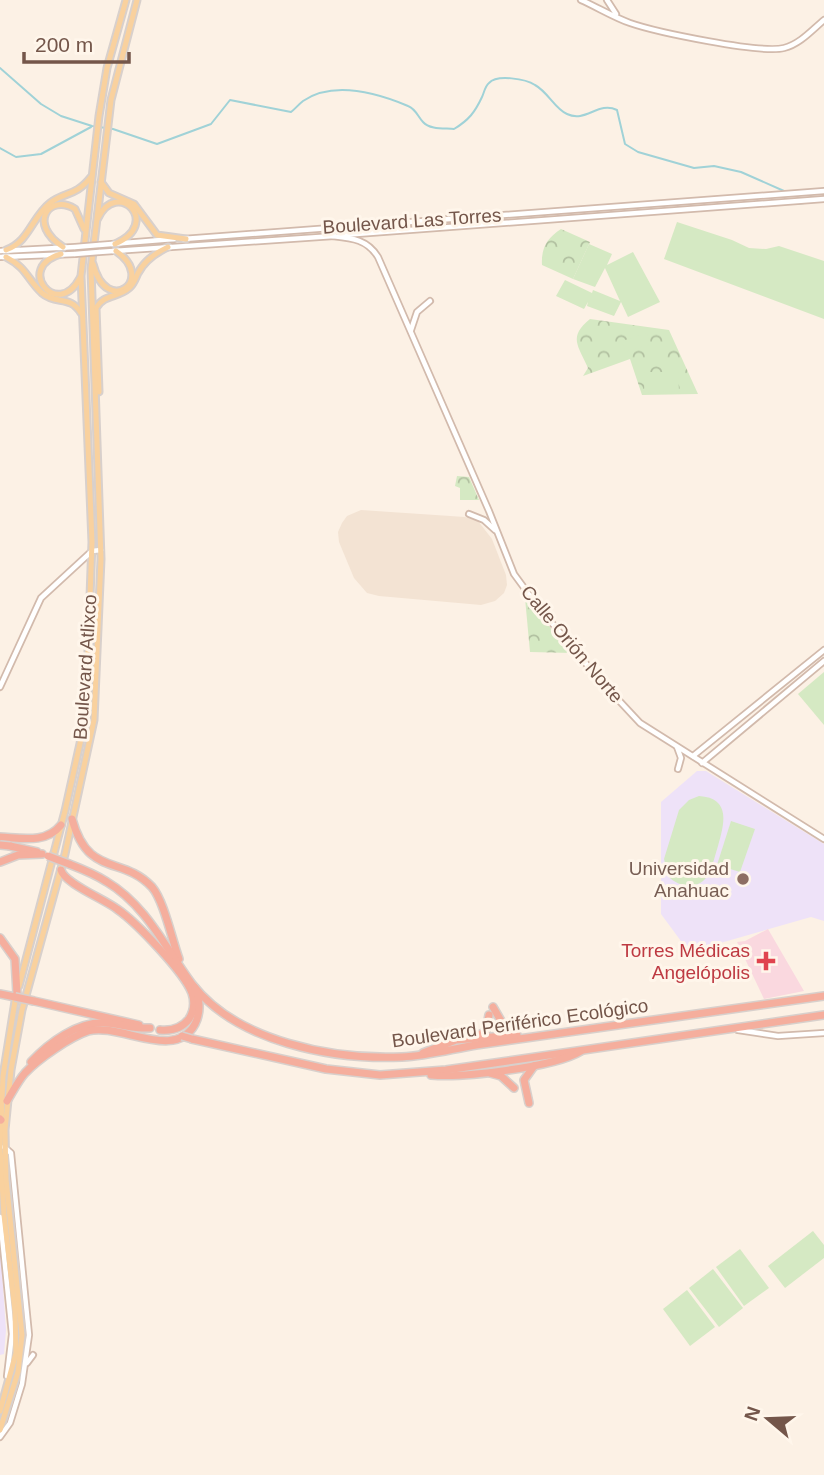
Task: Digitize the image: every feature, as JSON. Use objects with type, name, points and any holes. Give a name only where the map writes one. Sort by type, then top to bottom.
[{"type":"highway","points":[[72,820],[79,840],[90,854],[137,876],[153,889],[161,904],[181,967]]},
{"type":"highway","points":[[0,838],[45,837],[61,825]]},
{"type":"highway","points":[[0,851],[19,838]]},
{"type":"highway","name":"Boulevard Periférico Ecológico","points":[[0,845],[45,855],[109,883],[140,910],[193,985],[235,1021],[272,1038],[346,1054],[404,1057],[822,995]]},
{"type":"highway","points":[[0,862],[11,856],[45,855]]},
{"type":"highway","points":[[61,870],[66,879],[100,897],[144,932],[190,989],[194,1006],[190,1017],[172,1030],[160,1030]]},
{"type":"highway","points":[[140,910],[168,961]]},
{"type":"highway","points":[[0,938],[15,959],[6,995]]},
{"type":"highway","points":[[7,1099],[27,1070],[82,1033],[102,1030],[169,1041],[185,1036],[192,1029],[199,1014],[198,997],[193,985]]},
{"type":"highway","name":"Boulevard Periférico Ecológico","points":[[6,995],[192,1039],[351,1073],[380,1075],[420,1073],[824,1015]]},
{"type":"highway","points":[[493,1007],[507,1029],[519,1034]]},
{"type":"highway","points":[[420,1055],[437,1046],[486,1031],[489,1015]]},
{"type":"highway","points":[[7,1099],[17,1080],[35,1058],[80,1028],[100,1023],[150,1028]]},
{"type":"highway","points":[[468,1038],[598,1027]]},
{"type":"highway","points":[[420,1073],[441,1076],[482,1072],[567,1058],[584,1048]]},
{"type":"highway","points":[[529,1103],[524,1080],[530,1069],[538,1063]]},
{"type":"highway","points":[[482,1072],[501,1076],[514,1088]]},
{"type":"main road","name":"Boulevard Atlixco","points":[[1,1409],[13,1371],[16,1334],[4,1214],[0,1121],[6,995],[26,955],[61,825],[86,706],[92,551],[81,275],[99,116],[107,68],[126,0]]},
{"type":"main road","name":"Boulevard Atlixco","points":[[2,1147],[22,1010],[61,870],[94,720],[101,550],[90,293],[92,258],[108,124],[122,52],[137,0]]},
{"type":"main road","points":[[581,0],[629,22],[668,33],[759,48],[782,48],[801,40],[824,20]]},
{"type":"main road","points":[[607,0],[618,17]]},
{"type":"main road","points":[[82,315],[73,303],[43,294],[23,267],[3,254],[23,241],[48,205],[78,191],[92,177]]},
{"type":"main road","points":[[100,181],[109,193],[134,204],[157,235],[186,239]]},
{"type":"main road","name":"Boulevard Las Torres","points":[[3,254],[75,254],[186,239],[824,191]]},
{"type":"main road","name":"Boulevard Las Torres","points":[[3,254],[99,245],[168,247],[824,199]]},
{"type":"main road","points":[[92,258],[100,284],[107,289],[119,290],[128,284],[133,271],[130,262],[116,247],[136,228],[136,216],[130,206],[119,202],[107,205],[96,225]]},
{"type":"main road","points":[[63,247],[44,230],[44,217],[52,207],[64,204],[75,209],[85,231]]},
{"type":"main road","name":"Calle Orión Norte","points":[[332,236],[360,240],[373,249],[411,331],[514,574],[598,678],[640,723],[824,839]]},
{"type":"main road","points":[[98,443],[96,308],[106,297],[120,294],[130,288],[144,263],[153,254],[168,247]]},
{"type":"main road","points":[[61,254],[48,259],[42,266],[40,278],[46,289],[56,295],[64,294],[74,289],[81,275]]},
{"type":"main road","points":[[411,331],[417,312],[430,301]]},
{"type":"main road","points":[[469,513],[484,520],[497,532]]},
{"type":"main road","points":[[0,687],[41,598],[92,551],[101,550]]},
{"type":"main road","points":[[692,756],[824,650]]},
{"type":"main road","points":[[702,763],[824,661]]},
{"type":"main road","points":[[676,746],[681,758],[678,769]]},
{"type":"main road","points":[[26,955],[35,958]]},
{"type":"main road","points":[[733,1029],[778,1036],[823,1034]]},
{"type":"main road","points":[[0,1437],[10,1423],[24,1370],[29,1335],[12,1153],[2,1147]]},
{"type":"main road","points":[[0,1430],[18,1372],[22,1335],[2,1147]]},
{"type":"main road","points":[[0,1217],[12,1334],[11,1359],[1,1409]]},
{"type":"main road","points":[[24,1370],[33,1355]]},
{"type":"shaded area","points":[[361,510],[465,517],[478,521],[492,539],[506,575],[504,593],[495,601],[481,605],[367,593],[354,578],[339,542],[338,532],[347,516]]},
{"type":"shaded area","name":"Universidad Anahuac","points":[[697,771],[706,771],[824,844],[824,921],[811,917],[689,952],[661,914],[661,802]]},
{"type":"shaded area","name":"Torres Médicas Angelópolis","points":[[768,929],[804,991],[764,999],[737,942],[745,941]]},
{"type":"shaded area","points":[[0,1243],[6,1330],[4,1354],[0,1355]]},
{"type":"green space","points":[[677,222],[749,248],[766,249],[779,246],[824,261],[824,319],[664,259]]},
{"type":"green space","points":[[561,229],[590,242],[573,279],[542,265],[546,244]]},
{"type":"green space","points":[[589,244],[612,254],[607,265],[633,252],[660,302],[628,317],[621,302],[614,316],[587,306],[588,302],[584,309],[556,296],[565,280],[592,293],[593,290],[620,301],[605,268],[595,287],[573,279]]},
{"type":"green space","points":[[590,319],[669,330],[698,394],[642,395],[630,359],[583,376],[588,368],[578,347],[577,336]]},
{"type":"green space","points":[[647,333],[651,344],[625,352],[622,341]]},
{"type":"green space","points":[[645,372],[678,372],[679,391],[644,393]]},
{"type":"green space","points":[[457,476],[469,477],[479,500],[460,500],[460,488],[455,486]]},
{"type":"green space","points":[[525,598],[572,653],[530,652]]},
{"type":"green space","points":[[824,672],[824,725],[798,694]]},
{"type":"green space","points":[[699,796],[717,802],[721,807],[723,821],[709,873],[701,882],[690,886],[678,883],[668,876],[664,859],[679,810],[689,800]]},
{"type":"green space","points":[[731,821],[755,829],[740,872],[717,865]]},
{"type":"green space","points":[[813,1231],[824,1245],[824,1258],[785,1288],[768,1266]]},
{"type":"green space","points":[[740,1249],[769,1288],[744,1306],[716,1267]]},
{"type":"green space","points":[[713,1269],[743,1308],[719,1327],[689,1288]]},
{"type":"green space","points":[[687,1290],[715,1327],[690,1346],[663,1309]]},
{"type":"waterway","points":[[0,68],[41,104],[61,116],[157,144],[211,124],[230,100],[291,112],[315,95],[342,90],[369,93],[396,101],[411,107],[423,122],[430,126],[454,129],[474,111],[489,83],[505,78],[519,79],[540,88],[567,114],[580,116],[604,108],[617,110],[625,144],[638,152],[694,168],[714,166],[741,172],[784,191]]},
{"type":"waterway","points":[[0,148],[16,157],[41,154],[91,127]]},
{"type":"waterway","points":[[795,204],[822,201]]},
{"type":"place","name":"Universidad Anahuac","points":[[743,879]]},
{"type":"place","name":"Torres Médicas Angelópolis","points":[[766,961]]}]
